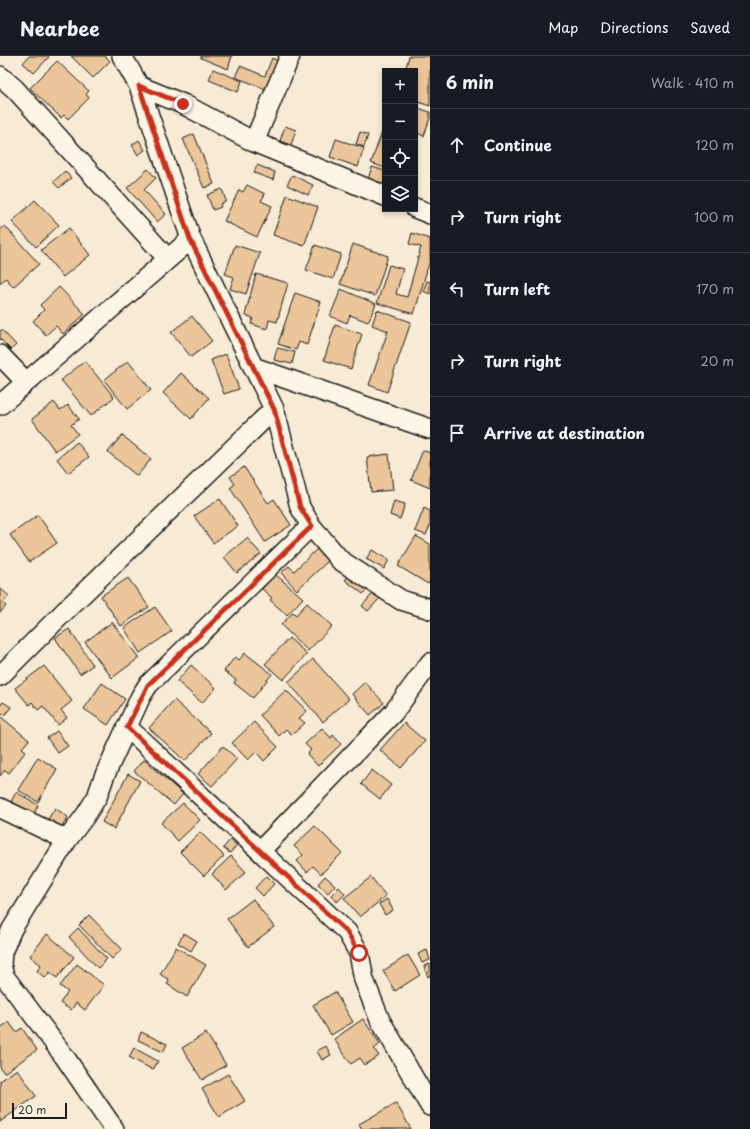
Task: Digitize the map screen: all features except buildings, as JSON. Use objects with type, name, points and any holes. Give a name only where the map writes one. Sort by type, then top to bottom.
[{"type":"street","points":[[122,56],[139,86],[190,239],[274,409],[300,507],[312,526],[340,560],[401,600],[430,609]]},
{"type":"street","points":[[254,142],[290,56]]},
{"type":"street","points":[[0,76],[20,95],[168,259]]},
{"type":"street","points":[[139,86],[183,104],[254,142],[382,195]]},
{"type":"street","points":[[418,209],[430,214]]},
{"type":"street","points":[[0,405],[190,239]]},
{"type":"street","points":[[0,355],[26,382]]},
{"type":"street","points":[[253,367],[430,429]]},
{"type":"street","points":[[0,676],[71,605],[274,409]]},
{"type":"street","points":[[114,1129],[64,1056],[4,976],[1,965],[2,952],[12,929],[67,840],[97,797],[104,777],[148,685],[312,526]]},
{"type":"street","points":[[260,851],[393,713],[430,663]]},
{"type":"street","points":[[127,727],[347,932],[359,953],[364,980],[380,1020],[430,1106]]},
{"type":"street","points":[[0,808],[67,840]]},
{"type":"route","points":[[183,104],[139,86],[190,239],[274,409],[300,507],[312,526],[148,685],[132,714],[127,727],[347,932],[359,953]]}]
